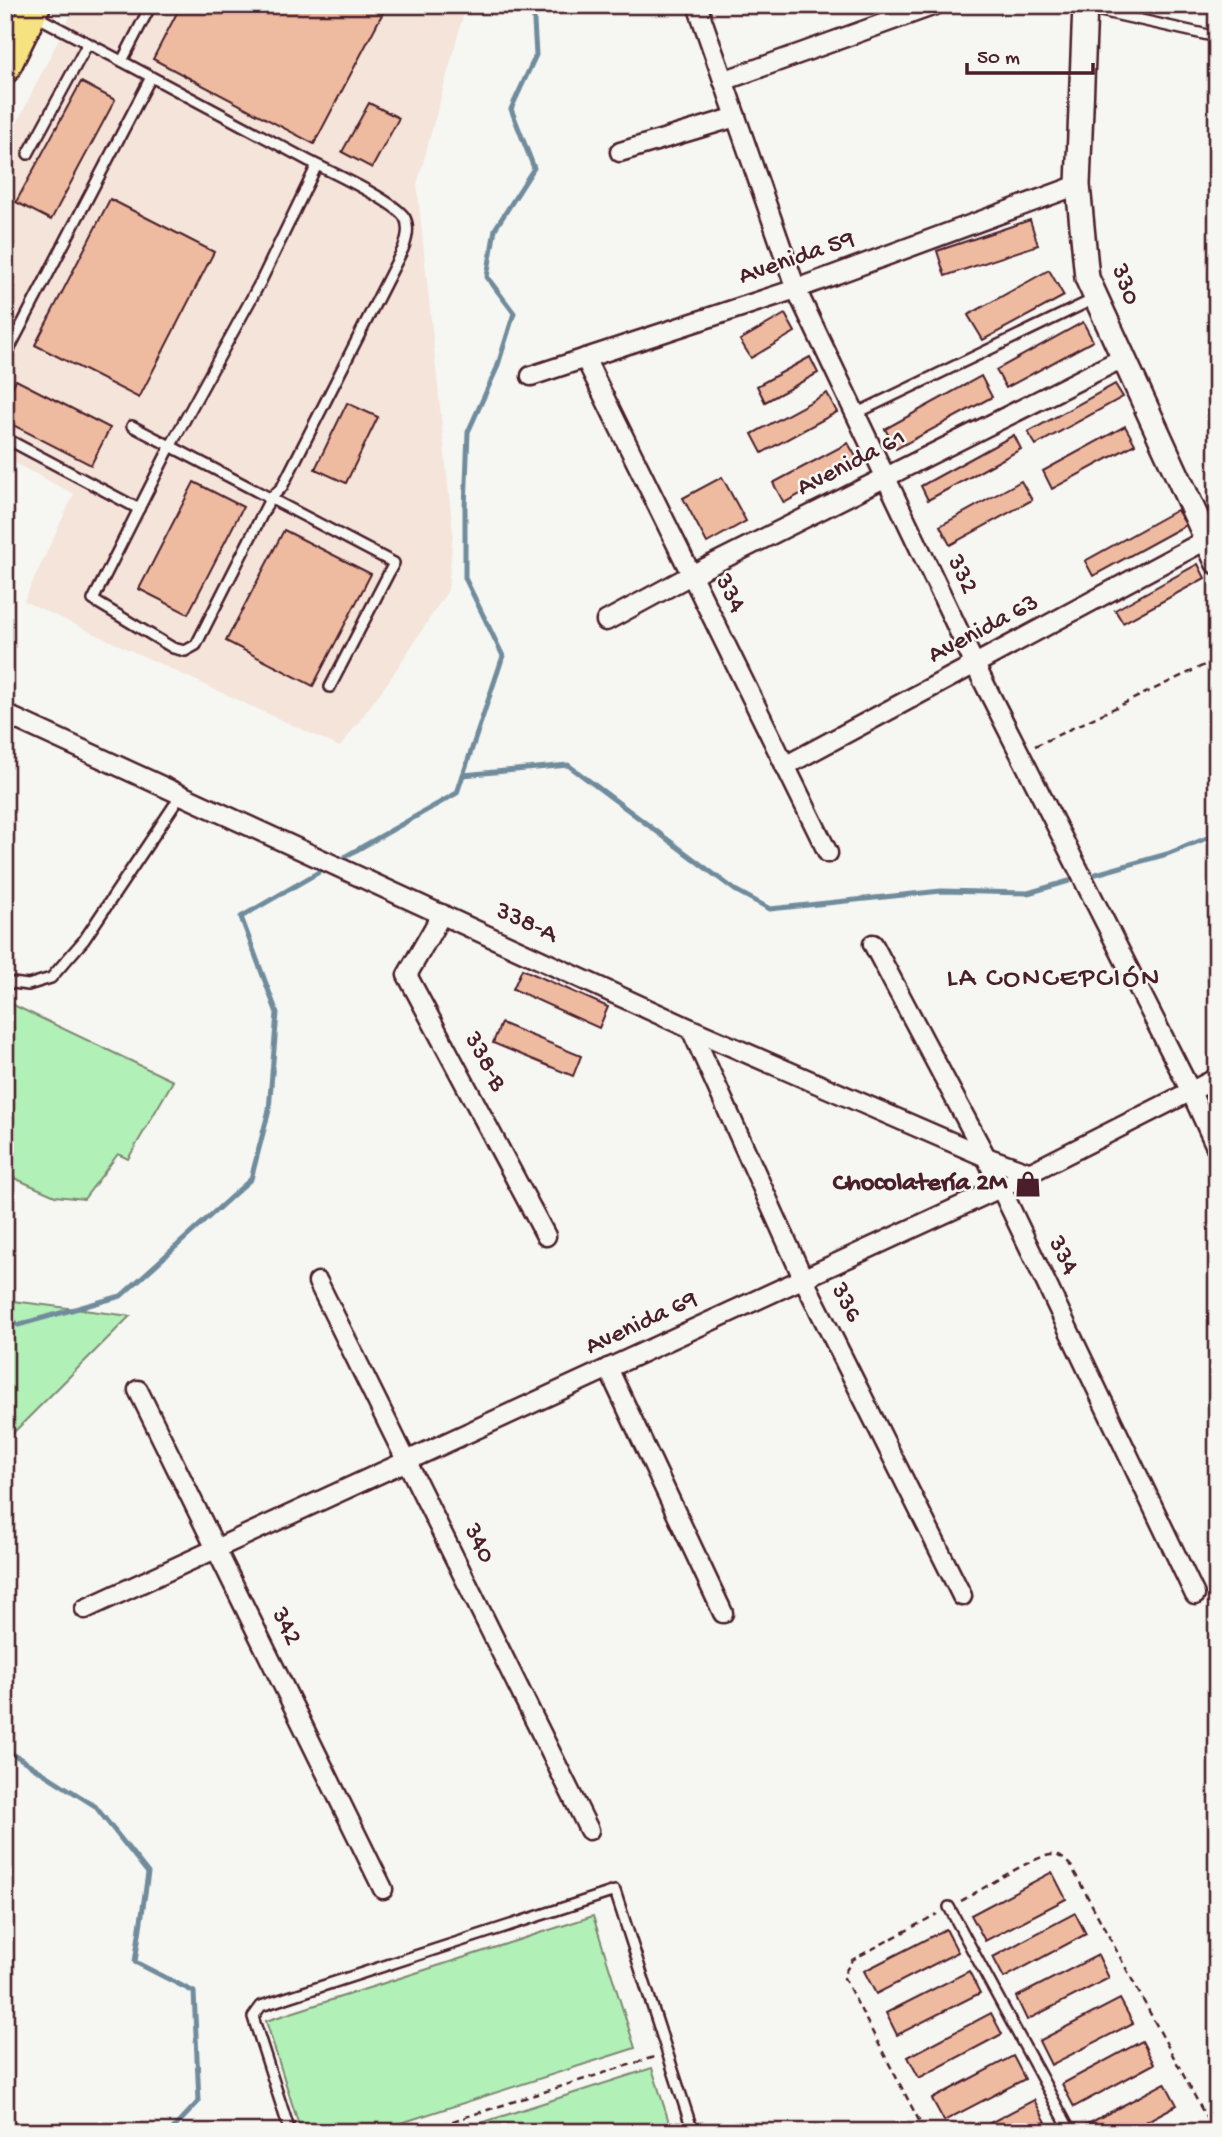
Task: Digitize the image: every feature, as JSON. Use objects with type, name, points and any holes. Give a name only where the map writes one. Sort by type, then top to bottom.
[{"type":"main road","points":[[5,69],[34,10]]},
{"type":"street","name":"332","points":[[697,5],[796,289],[975,665],[1191,1092],[1217,1149]]},
{"type":"street","points":[[723,81],[935,5]]},
{"type":"street","name":"330","points":[[1085,6],[1078,185],[1087,278],[1217,562]]},
{"type":"street","points":[[620,152],[736,117]]},
{"type":"street","name":"Avenida 59","points":[[531,376],[796,289],[1078,185]]},
{"type":"street","name":"334","points":[[585,358],[828,853]]},
{"type":"street","name":"Avenida 61","points":[[606,621],[691,575],[1124,358]]},
{"type":"street","name":"Avenida 63","points":[[785,766],[1206,540]]},
{"type":"street","name":"338-A","points":[[5,714],[691,1029],[986,1157],[1028,1172]]},
{"type":"street","name":"338-B","points":[[442,914],[407,975],[546,1236]]},
{"type":"street","name":"334","points":[[873,944],[986,1157],[1195,1595]]},
{"type":"street","name":"336","points":[[691,1029],[803,1278],[962,1596]]},
{"type":"street","name":"Avenida 69","points":[[85,1609],[1000,1188],[1217,1078]]},
{"type":"street","name":"340","points":[[318,1282],[589,1830]]},
{"type":"street","points":[[608,1368],[723,1613]]},
{"type":"street","name":"342","points":[[138,1390],[218,1548],[383,1889]]},
{"type":"lane","points":[[122,61],[151,5]]},
{"type":"lane","points":[[1085,6],[1217,37]]},
{"type":"lane","points":[[34,10],[88,43],[151,77],[317,165],[388,203],[405,218],[408,235],[403,249],[282,487],[270,499],[196,645],[185,651],[173,648],[93,600],[170,447],[261,281],[317,165]]},
{"type":"lane","points":[[28,154],[88,43]]},
{"type":"lane","points":[[5,357],[151,77]]},
{"type":"lane","points":[[855,414],[1096,298]]},
{"type":"lane","points":[[132,426],[394,563],[330,687]]},
{"type":"lane","points":[[5,438],[139,509]]},
{"type":"lane","points":[[5,982],[27,985],[51,978],[84,940],[181,795]]},
{"type":"lane","points":[[290,2132],[253,2017],[261,2006],[615,1891],[693,2132]]},
{"type":"lane","points":[[949,1907],[1071,2132]]},
{"type":"path","points":[[1020,754],[1217,660]]},
{"type":"path","points":[[925,2132],[843,1976],[852,1960],[1050,1855],[1061,1856],[1071,1866],[1214,2132]]},
{"type":"path","points":[[418,2132],[667,2053]]},
{"type":"shaded area","points":[[76,5],[466,5],[417,185],[453,533],[448,590],[390,679],[340,747],[24,601],[74,494],[5,458],[5,147]]},
{"type":"green space","points":[[5,1001],[173,1081],[128,1159],[118,1154],[84,1199],[55,1196],[5,1174]]},
{"type":"green space","points":[[5,1300],[130,1316],[5,1441]]},
{"type":"green space","points":[[593,1916],[635,2048],[373,2132],[301,2132],[266,2021]]},
{"type":"green space","points":[[652,2068],[672,2132],[453,2132]]},
{"type":"building","points":[[181,5],[387,5],[314,144],[153,59]]},
{"type":"building","points":[[81,82],[115,100],[51,220],[16,202]]},
{"type":"building","points":[[369,103],[399,118],[372,168],[342,152]]},
{"type":"building","points":[[110,199],[214,252],[139,398],[35,345]]},
{"type":"building","points":[[1030,220],[1038,245],[945,276],[937,251]]},
{"type":"building","points":[[1049,270],[1064,296],[983,340],[968,315]]},
{"type":"building","points":[[785,314],[795,332],[751,358],[740,340]]},
{"type":"building","points":[[1083,322],[1093,341],[1006,388],[996,370]]},
{"type":"building","points":[[810,357],[818,373],[765,402],[757,386]]},
{"type":"building","points":[[981,376],[992,397],[896,449],[885,429]]},
{"type":"building","points":[[16,380],[110,428],[91,465],[5,421],[5,400]]},
{"type":"building","points":[[1115,384],[1123,397],[1036,445],[1028,432]]},
{"type":"building","points":[[827,393],[837,412],[762,453],[752,434]]},
{"type":"building","points":[[347,403],[378,417],[346,483],[315,469]]},
{"type":"building","points":[[1125,426],[1135,444],[1052,489],[1043,471]]},
{"type":"building","points":[[1014,435],[1021,449],[928,500],[921,486]]},
{"type":"building","points":[[848,443],[859,462],[784,503],[773,483]]},
{"type":"building","points":[[722,477],[746,521],[707,543],[683,498]]},
{"type":"building","points":[[1021,481],[1032,500],[950,545],[940,526]]},
{"type":"building","points":[[194,482],[243,507],[188,614],[139,589]]},
{"type":"building","points":[[1177,510],[1186,525],[1093,576],[1085,561]]},
{"type":"building","points":[[284,530],[371,574],[313,686],[226,641]]},
{"type":"building","points":[[1198,564],[1205,578],[1123,623],[1115,610]]},
{"type":"building","points":[[522,969],[608,1007],[599,1028],[513,989]]},
{"type":"building","points":[[501,1023],[581,1056],[573,1076],[493,1043]]},
{"type":"building","points":[[1052,1872],[1066,1899],[985,1941],[971,1915]]},
{"type":"building","points":[[1075,1913],[1086,1934],[1004,1978],[993,1957]]},
{"type":"building","points":[[946,1929],[958,1952],[876,1994],[864,1971]]},
{"type":"building","points":[[1098,1955],[1109,1978],[1027,2020],[1016,1997]]},
{"type":"building","points":[[969,1971],[980,1993],[897,2035],[886,2013]]},
{"type":"building","points":[[1120,1999],[1133,2023],[1051,2065],[1039,2041]]},
{"type":"building","points":[[991,2013],[1002,2034],[919,2078],[908,2057]]},
{"type":"building","points":[[1142,2041],[1154,2064],[1074,2107],[1062,2084]]},
{"type":"building","points":[[1013,2056],[1025,2079],[944,2121],[932,2099]]},
{"type":"building","points":[[1165,2083],[1177,2105],[1127,2132],[1085,2132],[1082,2127]]},
{"type":"building","points":[[1034,2100],[1046,2122],[1027,2132],[973,2132]]},
{"type":"waterway","points":[[346,856],[457,793],[503,656],[465,578],[468,432],[497,368],[514,313],[487,277],[495,229],[534,168],[511,109],[536,55],[533,5]]},
{"type":"waterway","points":[[463,775],[568,765],[735,890],[770,909],[941,891],[1028,893],[1069,881]]},
{"type":"waterway","points":[[1096,874],[1167,854],[1217,834]]},
{"type":"waterway","points":[[5,1313],[18,1325],[121,1296],[251,1179],[269,1110],[277,1013],[241,917],[319,872]]},
{"type":"waterway","points":[[5,1749],[95,1806],[148,1873],[135,1962],[194,1992],[199,2101],[170,2132]]},
{"type":"place","name":"Chocolatería 2M","points":[[1028,1184]]},
{"type":"district","name":"LA CONCEPCIÓN","points":[[1054,979]]}]
